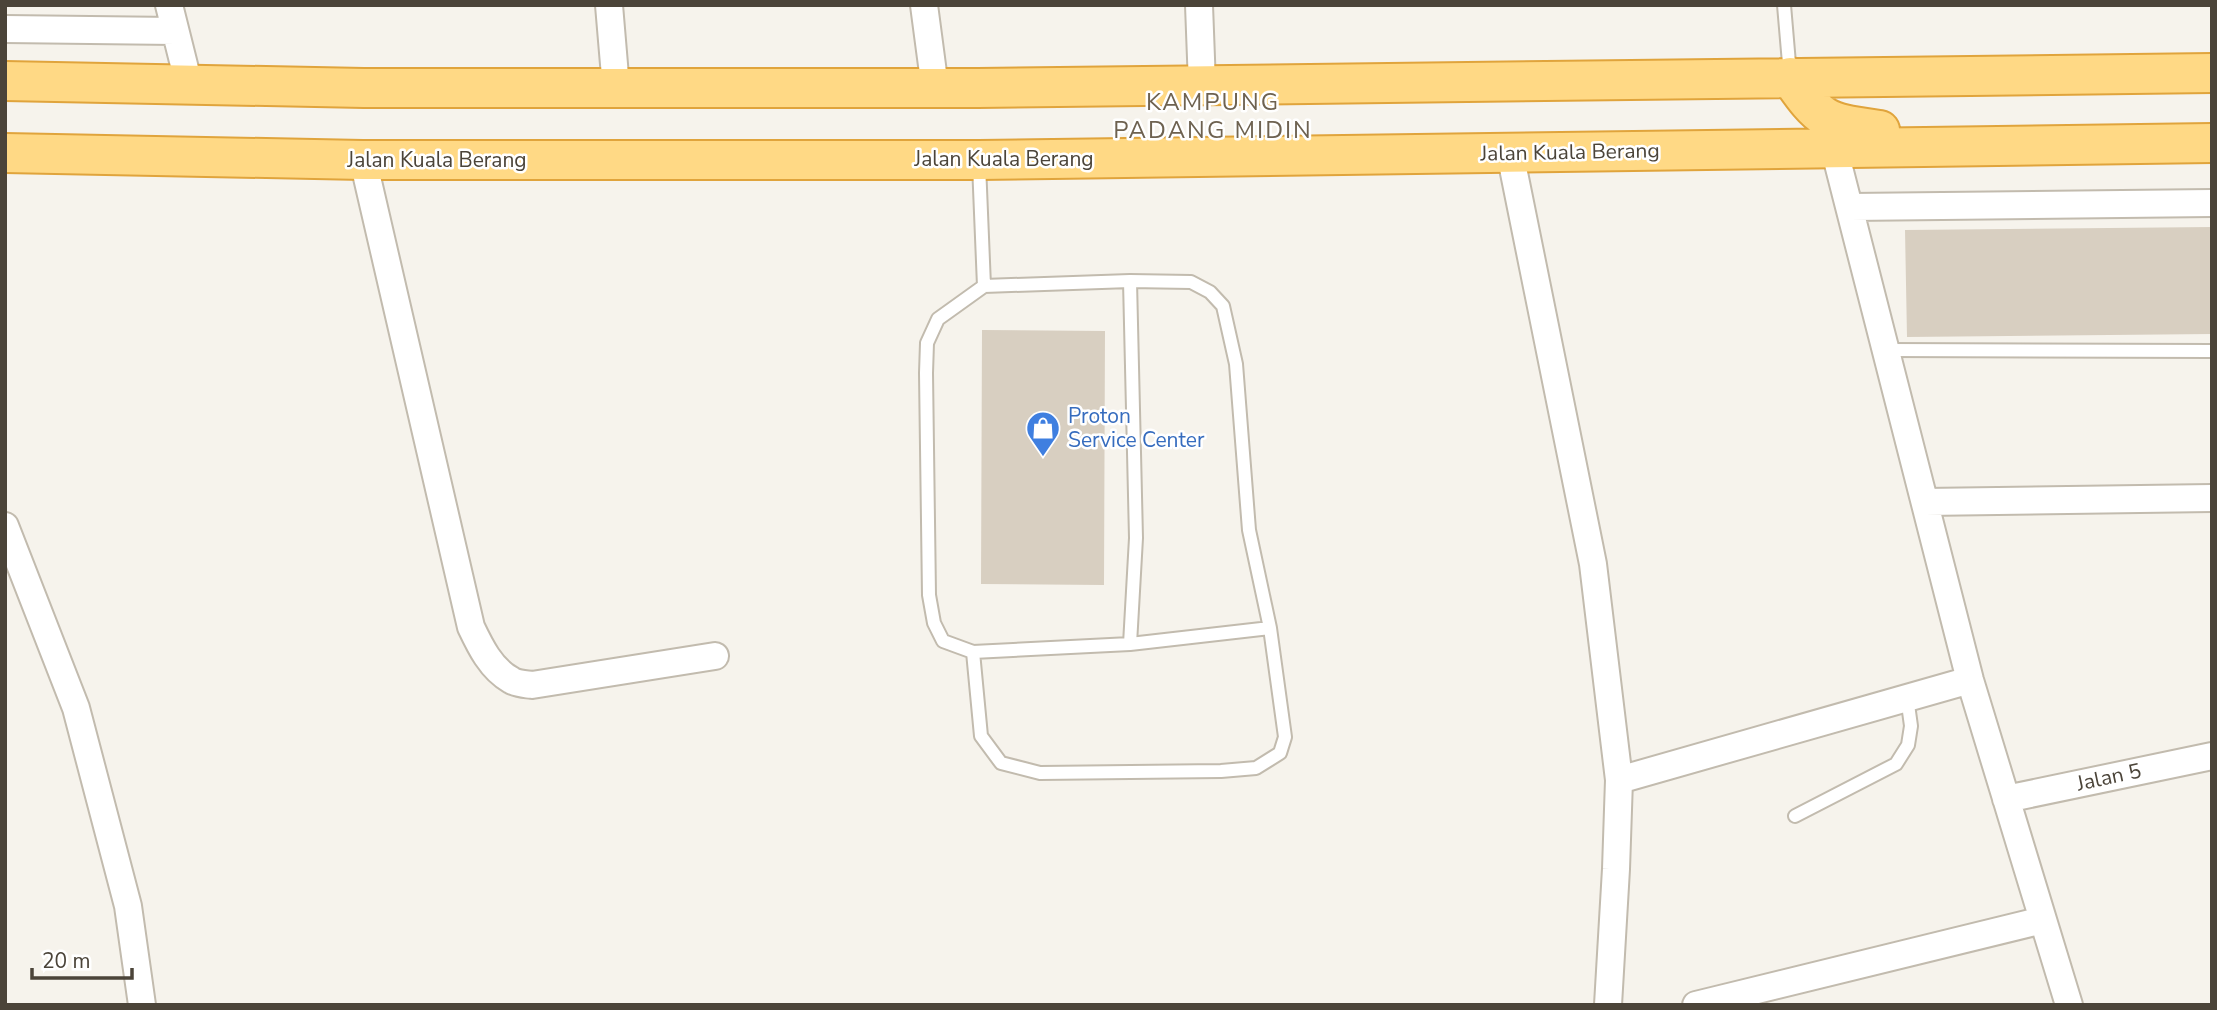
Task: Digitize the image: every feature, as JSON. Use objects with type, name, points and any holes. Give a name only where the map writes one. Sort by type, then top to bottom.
[{"type":"highway","points":[[5,81],[364,88],[934,88],[2212,73]]},
{"type":"highway","points":[[1790,77],[1810,106],[1828,120],[1845,125],[1996,146]]},
{"type":"highway","name":"Jalan Kuala Berang","points":[[5,153],[363,160],[979,160],[2212,143]]},
{"type":"street","points":[[169,5],[189,85]]},
{"type":"street","points":[[609,5],[616,88]]},
{"type":"street","points":[[924,5],[934,88]]},
{"type":"street","points":[[1199,5],[1202,85]]},
{"type":"street","points":[[5,29],[175,31]]},
{"type":"street","points":[[1834,148],[1970,680],[2069,1005]]},
{"type":"street","points":[[1510,153],[1593,564],[1619,780],[1608,1005]]},
{"type":"street","points":[[363,160],[471,627],[483,652],[498,671],[512,682],[532,685],[715,656]]},
{"type":"street","points":[[1851,207],[2212,203]]},
{"type":"street","points":[[1925,502],[2212,498]]},
{"type":"street","points":[[5,526],[76,708],[128,906],[142,1005]]},
{"type":"street","points":[[1619,780],[1970,680]]},
{"type":"street","name":"Jalan 5","points":[[2006,799],[2212,756]]},
{"type":"street","points":[[1696,1005],[2043,920]]},
{"type":"lane","points":[[1784,5],[1790,77]]},
{"type":"lane","points":[[979,160],[984,286]]},
{"type":"lane","points":[[1130,281],[1136,538],[1130,643]]},
{"type":"lane","points":[[973,652],[981,736],[1001,763],[1040,773],[1221,771],[1256,768],[1280,753],[1285,737],[1270,628],[1249,530],[1236,364],[1223,306],[1210,292],[1191,282],[1130,281],[984,286],[938,319],[927,343],[929,595],[934,624],[943,641],[973,652],[1130,643],[1270,628]]},
{"type":"lane","points":[[1887,349],[2212,351]]},
{"type":"lane","points":[[1795,816],[1896,764],[1908,745],[1910,726],[1907,697]]},
{"type":"building","points":[[2212,227],[2212,334],[1907,337],[1905,230]]},
{"type":"building","name":"Proton Service Center","points":[[982,330],[1105,331],[1104,585],[981,584]]},
{"type":"place","name":"Proton Service Center","points":[[1043,458]]},
{"type":"district","name":"KAMPUNG PADANG MIDIN","points":[[1213,116]]}]
